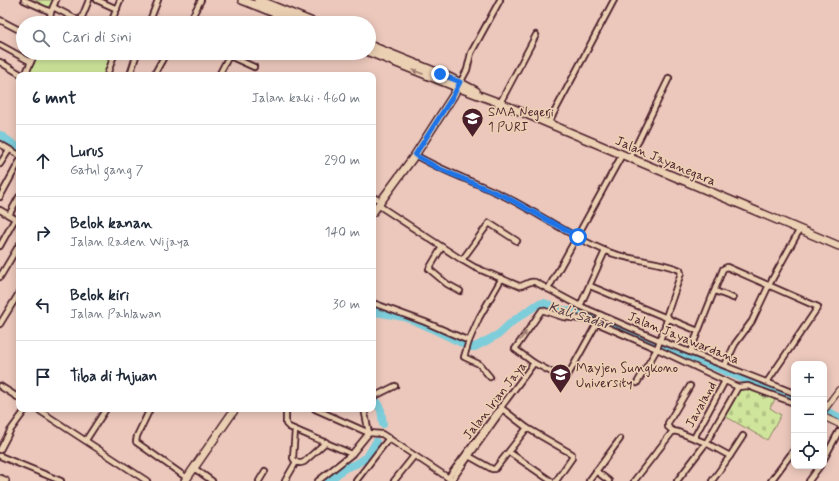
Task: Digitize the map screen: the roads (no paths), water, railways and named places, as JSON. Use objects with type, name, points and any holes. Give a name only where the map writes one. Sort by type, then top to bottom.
[{"type":"main road","points":[[242,0],[258,2],[296,16]]},
{"type":"main road","points":[[258,2],[285,16]]},
{"type":"main road","points":[[376,48],[459,85]]},
{"type":"main road","points":[[376,55],[459,85]]},
{"type":"main road","points":[[376,208],[415,155],[459,85]]},
{"type":"main road","name":"Jalan Jayanegara","points":[[459,85],[484,97],[839,246]]},
{"type":"main road","points":[[186,479],[233,412]]},
{"type":"main road","points":[[0,479],[5,481]]},
{"type":"street","points":[[24,0],[66,16]]},
{"type":"street","points":[[50,16],[56,0]]},
{"type":"street","points":[[82,16],[89,0]]},
{"type":"street","points":[[97,0],[117,9]]},
{"type":"street","points":[[114,16],[120,0]]},
{"type":"street","points":[[151,16],[158,0]]},
{"type":"street","points":[[192,16],[201,0]]},
{"type":"street","points":[[459,85],[467,70],[471,53],[500,0]]},
{"type":"street","points":[[548,124],[614,0],[619,0]]},
{"type":"street","points":[[0,20],[16,28]]},
{"type":"street","points":[[500,103],[536,35]]},
{"type":"street","points":[[0,45],[16,54]]},
{"type":"street","points":[[25,72],[31,62],[27,60]]},
{"type":"street","points":[[107,72],[112,60]]},
{"type":"street","points":[[131,72],[135,60]]},
{"type":"street","points":[[156,72],[162,60]]},
{"type":"street","points":[[221,72],[227,60]]},
{"type":"street","points":[[238,60],[254,67]]},
{"type":"street","points":[[0,62],[18,72]]},
{"type":"street","points":[[630,158],[669,78]]},
{"type":"street","points":[[0,144],[16,154]]},
{"type":"street","points":[[0,164],[9,150]]},
{"type":"street","points":[[415,155],[442,169],[506,197],[605,251],[628,259],[646,261],[680,270],[681,273],[658,345],[637,383]]},
{"type":"street","points":[[548,289],[622,155]]},
{"type":"street","points":[[0,197],[16,168]]},
{"type":"street","name":"Jalan Jayawardana","points":[[376,200],[442,247],[474,267],[521,286],[533,281],[580,306],[599,319],[658,345],[690,352],[791,392]]},
{"type":"street","points":[[8,215],[16,202]]},
{"type":"street","points":[[0,210],[16,219]]},
{"type":"street","points":[[0,246],[16,222]]},
{"type":"street","points":[[462,260],[489,223],[517,241]]},
{"type":"street","points":[[725,365],[734,344],[752,321],[769,285],[800,229]]},
{"type":"street","points":[[442,247],[429,269],[446,284],[460,291]]},
{"type":"street","points":[[0,278],[16,250]]},
{"type":"street","points":[[580,306],[605,251]]},
{"type":"street","points":[[690,352],[725,267],[818,307],[767,382]]},
{"type":"street","points":[[490,377],[479,364],[464,357],[468,341],[479,318],[502,278]]},
{"type":"street","points":[[590,286],[698,331]]},
{"type":"street","points":[[715,291],[733,298]]},
{"type":"street","points":[[0,324],[16,297]]},
{"type":"street","points":[[376,304],[425,322],[468,341]]},
{"type":"street","points":[[534,363],[515,349],[542,310],[564,317],[587,320],[599,319],[658,345],[738,388],[748,386],[791,402]]},
{"type":"street","name":"Jalan Irian Jaya","points":[[451,480],[467,455],[534,363],[563,378],[566,378],[599,319]]},
{"type":"street","name":"Javaland","points":[[694,438],[725,381]]},
{"type":"street","points":[[0,386],[16,396]]},
{"type":"street","points":[[376,396],[395,386]]},
{"type":"street","points":[[690,386],[668,426],[673,431],[706,443],[730,456]]},
{"type":"street","points":[[677,481],[706,443],[738,388]]},
{"type":"street","points":[[827,405],[839,390]]},
{"type":"street","points":[[501,409],[526,428],[572,454],[572,458],[556,481]]},
{"type":"street","points":[[0,450],[10,431],[24,412]]},
{"type":"street","points":[[41,412],[147,481]]},
{"type":"street","points":[[86,440],[104,412]]},
{"type":"street","points":[[149,412],[137,436],[136,442],[186,479]]},
{"type":"street","points":[[286,412],[287,425],[295,430],[352,454]]},
{"type":"street","points":[[322,412],[372,434],[382,434],[451,480]]},
{"type":"street","points":[[365,412],[372,434]]},
{"type":"street","points":[[827,418],[839,424]]},
{"type":"street","points":[[467,455],[494,469],[497,468],[526,428]]},
{"type":"street","points":[[295,430],[293,458],[296,462]]},
{"type":"street","points":[[634,481],[673,431]]},
{"type":"street","points":[[827,453],[839,431]]},
{"type":"street","points":[[318,481],[352,454],[372,434]]},
{"type":"street","points":[[712,481],[743,436]]},
{"type":"street","points":[[356,481],[389,438]]},
{"type":"street","points":[[589,481],[620,439]]},
{"type":"street","points":[[296,462],[304,462],[326,442]]},
{"type":"street","points":[[509,452],[551,481]]},
{"type":"street","points":[[771,481],[791,454]]},
{"type":"street","points":[[0,456],[61,481]]},
{"type":"street","points":[[397,480],[414,456]]},
{"type":"street","points":[[285,481],[296,462]]},
{"type":"street","points":[[194,468],[212,481]]},
{"type":"street","points":[[809,481],[818,469]]},
{"type":"street","points":[[259,481],[265,471]]},
{"type":"street","points":[[596,471],[609,481]]},
{"type":"waterway","name":"Kali Sadar","points":[[0,135],[16,146]]},
{"type":"waterway","name":"Kali Sadar","points":[[376,312],[404,317],[470,347],[475,347],[499,334],[513,321],[538,304],[544,303],[563,310],[594,316],[791,398]]},
{"type":"waterway","points":[[376,401],[381,410],[383,424]]},
{"type":"waterway","name":"Kali Sadar","points":[[827,411],[839,417]]},
{"type":"waterway","points":[[329,481],[345,468],[356,464],[367,457],[376,442]]},
{"type":"place","name":"SMA Negeri 1 PURI","points":[[472,138]]},
{"type":"place","name":"Mayjen Sungkono University","points":[[560,394]]}]
